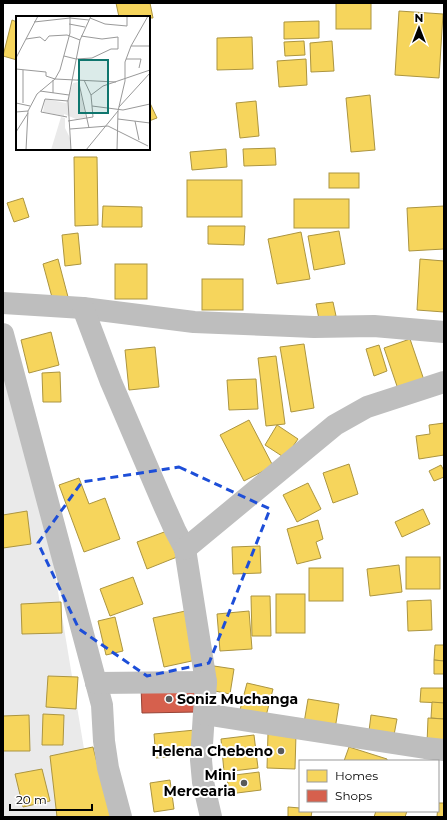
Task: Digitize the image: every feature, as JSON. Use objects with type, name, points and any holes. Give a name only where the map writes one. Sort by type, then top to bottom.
[{"type":"street","points":[[3,303],[83,308],[194,322],[314,327],[374,326],[444,332]]},
{"type":"street","points":[[83,308],[110,382],[175,530],[185,549],[206,682],[201,760],[203,782],[211,817]]},
{"type":"street","points":[[3,334],[102,705],[104,741],[108,768],[121,817]]},
{"type":"street","points":[[185,549],[335,425],[368,407],[444,382]]},
{"type":"street","points":[[96,683],[206,682]]},
{"type":"street","points":[[204,714],[444,750]]},
{"type":"highlighted area","points":[[179,467],[270,509],[209,663],[147,676],[79,629],[38,543],[82,482]]},
{"type":"shaded area","points":[[3,370],[46,519],[88,773],[109,817],[3,817]]},
{"type":"building: Homes","points":[[116,3],[150,3],[153,18],[150,18],[150,16],[119,16]]},
{"type":"building: Homes","points":[[336,3],[371,3],[371,29],[336,29]]},
{"type":"building: Homes","points":[[399,11],[443,14],[439,78],[395,75]]},
{"type":"building: Homes","points":[[12,20],[16,22],[16,60],[3,56]]},
{"type":"building: Homes","points":[[319,21],[319,38],[284,39],[284,22]]},
{"type":"building: Homes","points":[[252,37],[253,69],[217,70],[217,38]]},
{"type":"building: Homes","points":[[304,41],[305,55],[285,56],[284,42]]},
{"type":"building: Homes","points":[[332,41],[334,71],[311,72],[310,43]]},
{"type":"building: Homes","points":[[306,59],[307,85],[279,87],[277,61]]},
{"type":"building: Homes","points":[[370,95],[375,150],[351,152],[346,98]]},
{"type":"building: Homes","points":[[256,101],[259,136],[240,138],[236,103]]},
{"type":"building: Homes","points":[[150,103],[157,118],[150,121]]},
{"type":"building: Homes","points":[[275,148],[276,165],[244,166],[243,149]]},
{"type":"building: Homes","points":[[226,149],[227,167],[192,170],[190,152]]},
{"type":"building: Homes","points":[[74,157],[97,157],[98,225],[75,226]]},
{"type":"building: Homes","points":[[329,173],[359,173],[359,188],[329,188]]},
{"type":"building: Homes","points":[[187,180],[242,180],[242,217],[187,217]]},
{"type":"building: Homes","points":[[23,198],[29,217],[14,222],[7,203]]},
{"type":"building: Homes","points":[[294,199],[349,199],[349,228],[294,228]]},
{"type":"building: Homes","points":[[103,206],[142,207],[142,227],[102,227]]},
{"type":"building: Homes","points":[[444,206],[444,249],[409,251],[407,208]]},
{"type":"building: Homes","points":[[208,226],[245,226],[244,245],[208,244]]},
{"type":"building: Homes","points":[[339,231],[345,264],[314,270],[308,236]]},
{"type":"building: Homes","points":[[301,232],[310,279],[277,284],[268,239]]},
{"type":"building: Homes","points":[[78,233],[81,264],[65,266],[62,235]]},
{"type":"building: Homes","points":[[58,259],[68,297],[53,301],[43,264]]},
{"type":"building: Homes","points":[[420,259],[444,261],[444,312],[417,310]]},
{"type":"building: Homes","points":[[115,264],[147,264],[147,299],[115,299]]},
{"type":"building: Homes","points":[[202,279],[243,279],[243,310],[202,310]]},
{"type":"building: Homes","points":[[333,302],[336,316],[319,319],[316,304]]},
{"type":"building: Homes","points":[[51,332],[59,365],[29,373],[21,340]]},
{"type":"building: Homes","points":[[410,339],[425,383],[399,392],[384,348]]},
{"type":"building: Homes","points":[[304,344],[314,408],[291,412],[280,347]]},
{"type":"building: Homes","points":[[379,345],[387,371],[374,376],[366,349]]},
{"type":"building: Homes","points":[[155,347],[159,387],[129,390],[125,350]]},
{"type":"building: Homes","points":[[276,356],[285,424],[266,426],[258,358]]},
{"type":"building: Homes","points":[[60,372],[61,402],[43,402],[42,373]]},
{"type":"building: Homes","points":[[256,379],[258,409],[229,410],[227,380]]},
{"type":"building: Homes","points":[[249,420],[273,466],[244,481],[220,435]]},
{"type":"building: Homes","points":[[444,423],[444,455],[419,459],[416,436],[430,434],[429,425]]},
{"type":"building: Homes","points":[[277,425],[298,439],[285,458],[265,445]]},
{"type":"building: Homes","points":[[349,464],[358,494],[333,503],[323,473]]},
{"type":"building: Homes","points":[[441,465],[444,471],[444,477],[434,481],[429,471]]},
{"type":"building: Homes","points":[[79,478],[89,504],[105,498],[120,539],[84,552],[59,485]]},
{"type":"building: Homes","points":[[308,483],[321,509],[297,522],[283,495]]},
{"type":"building: Homes","points":[[423,509],[430,524],[402,537],[395,522]]},
{"type":"building: Homes","points":[[27,511],[31,544],[3,548],[3,515]]},
{"type":"building: Homes","points":[[318,520],[323,539],[316,542],[321,558],[297,564],[287,529]]},
{"type":"building: Homes","points":[[167,531],[177,557],[147,569],[137,542]]},
{"type":"building: Homes","points":[[260,546],[261,573],[233,574],[232,547]]},
{"type":"building: Homes","points":[[406,557],[440,557],[440,589],[406,589]]},
{"type":"building: Homes","points":[[399,565],[402,592],[370,596],[367,569]]},
{"type":"building: Homes","points":[[309,568],[343,568],[343,601],[309,601]]},
{"type":"building: Homes","points":[[133,577],[143,604],[110,616],[100,589]]},
{"type":"building: Homes","points":[[276,594],[305,594],[305,633],[276,633]]},
{"type":"building: Homes","points":[[251,596],[270,596],[271,636],[252,636]]},
{"type":"building: Homes","points":[[431,600],[432,630],[408,631],[407,601]]},
{"type":"building: Homes","points":[[61,602],[62,633],[22,634],[21,604]]},
{"type":"building: Homes","points":[[190,610],[201,659],[164,667],[153,618]]},
{"type":"building: Homes","points":[[249,611],[252,649],[220,651],[217,614]]},
{"type":"building: Homes","points":[[115,617],[123,651],[106,655],[98,621]]},
{"type":"building: Homes","points":[[435,645],[444,645],[444,661],[434,660]]},
{"type":"building: Homes","points":[[434,660],[444,661],[444,674],[434,674]]},
{"type":"building: Homes","points":[[214,666],[234,669],[230,694],[210,690]]},
{"type":"building: Homes","points":[[48,676],[78,677],[76,709],[46,707]]},
{"type":"building: Homes","points":[[247,683],[273,689],[266,716],[240,710]]},
{"type":"building: Homes","points":[[421,688],[444,688],[444,703],[420,702]]},
{"type":"building: Homes","points":[[308,699],[339,704],[335,729],[304,723]]},
{"type":"building: Homes","points":[[432,702],[444,703],[444,719],[431,718]]},
{"type":"building: Homes","points":[[43,714],[64,715],[63,745],[42,745]]},
{"type":"building: Homes","points":[[29,715],[30,751],[3,751],[3,716]]},
{"type":"building: Homes","points":[[371,715],[397,719],[394,735],[369,731]]},
{"type":"building: Homes","points":[[428,718],[444,719],[444,745],[427,744]]},
{"type":"building: Homes","points":[[195,730],[197,754],[156,758],[154,734]]},
{"type":"building: Homes","name":"Helena Chebeno","points":[[268,733],[296,734],[295,769],[267,768]]},
{"type":"building: Homes","points":[[254,735],[258,768],[224,772],[221,739]]},
{"type":"building: Homes","points":[[93,747],[111,817],[57,817],[50,756]]},
{"type":"building: Homes","points":[[349,747],[387,759],[387,760],[344,760]]},
{"type":"building: Homes","points":[[42,769],[50,801],[23,807],[15,774]]},
{"type":"building: Homes","name":"Mini Mercearia","points":[[259,772],[261,790],[229,794],[227,776]]},
{"type":"building: Homes","points":[[170,780],[174,809],[154,812],[150,783]]},
{"type":"building: Homes","points":[[439,803],[444,803],[444,817],[437,817],[437,812],[439,812]]},
{"type":"building: Homes","points":[[288,807],[299,808],[299,812],[312,812],[311,817],[288,817]]},
{"type":"building: Homes","points":[[376,812],[407,812],[405,817],[374,817]]},
{"type":"building: Shops","name":"Soniz Muchanga","points":[[196,684],[197,712],[142,713],[141,686]]},
{"type":"place","name":"Soniz Muchanga","points":[[169,699]]},
{"type":"place","name":"Helena Chebeno","points":[[281,751]]},
{"type":"place","name":"Mini Mercearia","points":[[244,783]]}]
